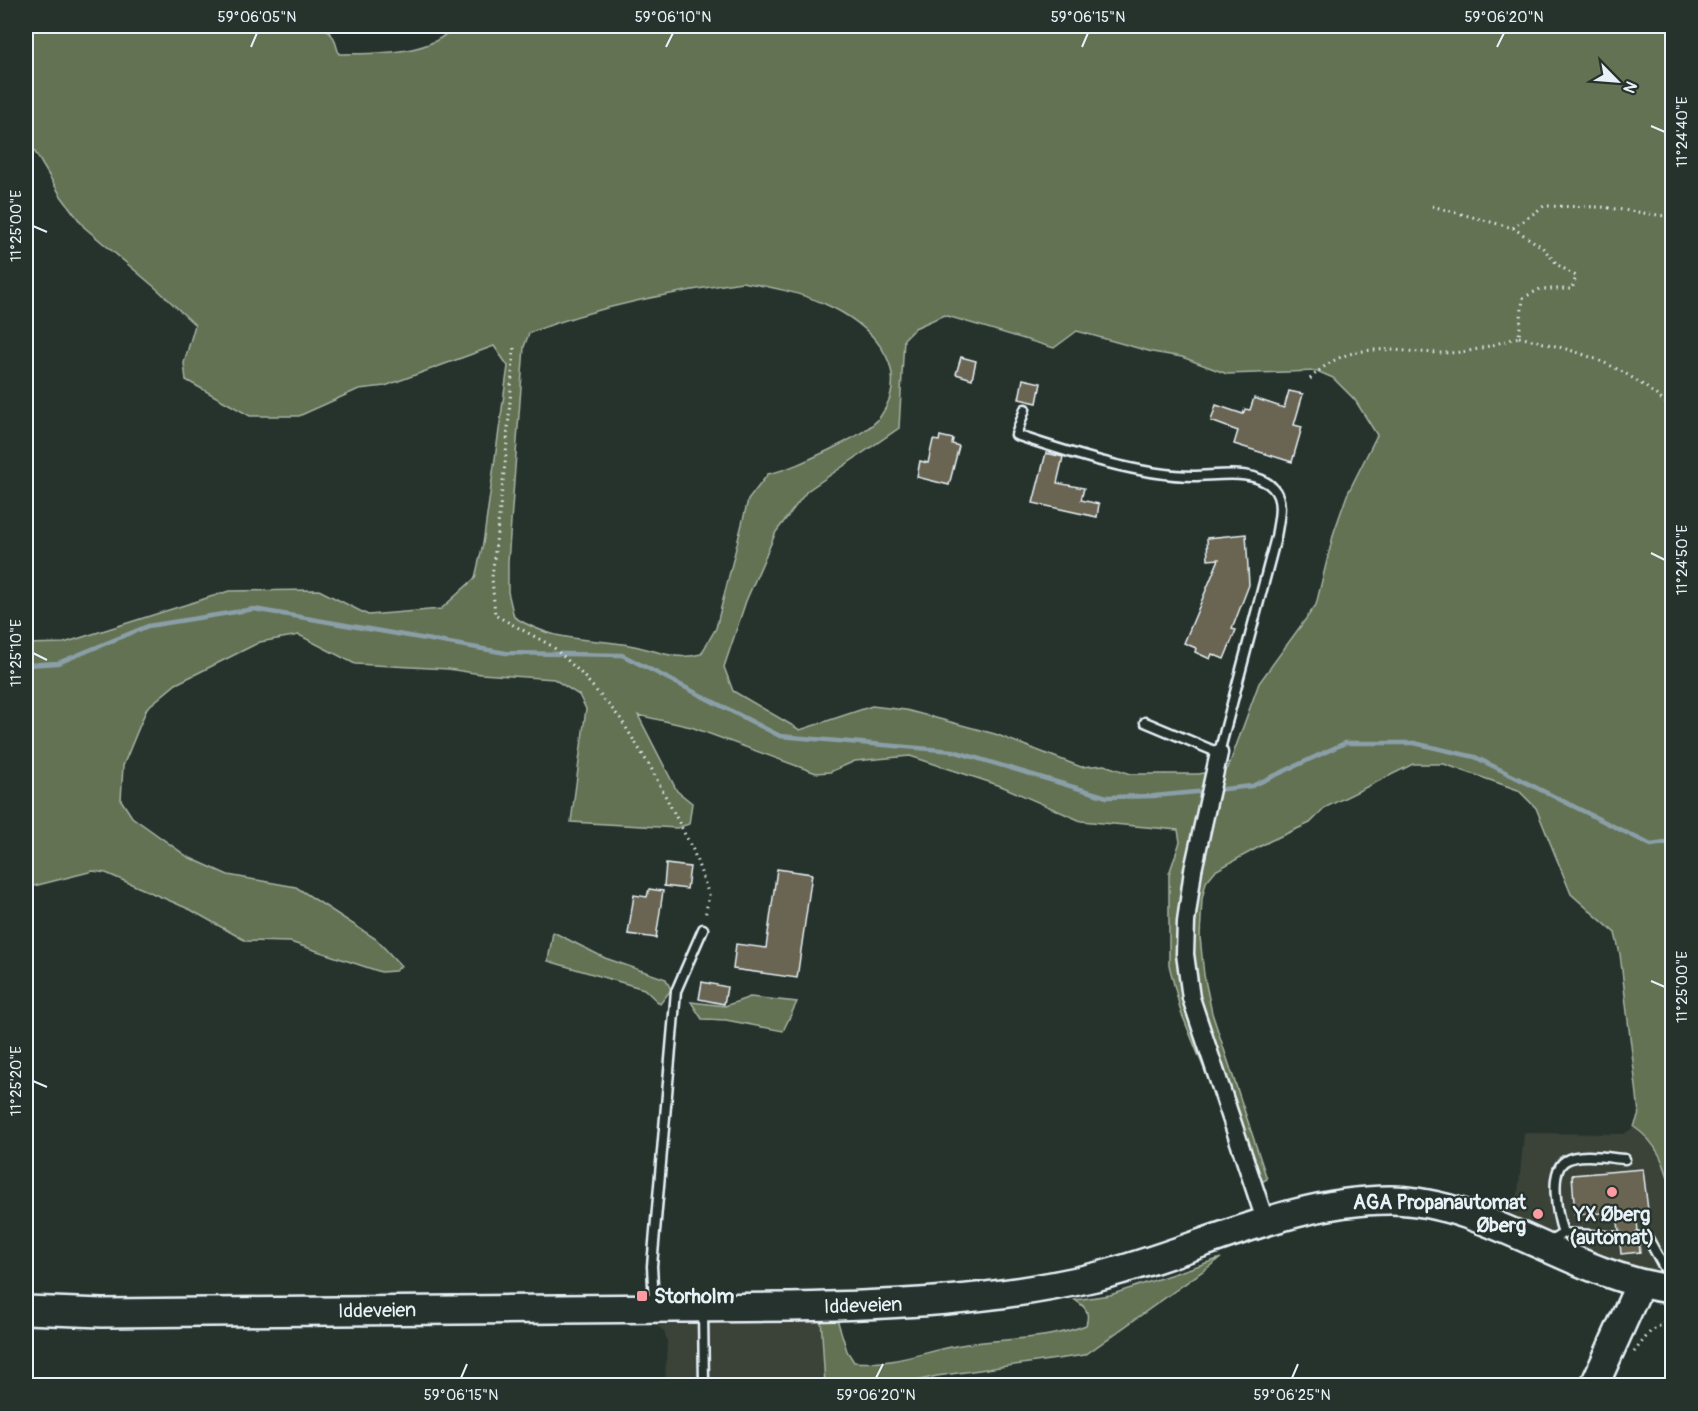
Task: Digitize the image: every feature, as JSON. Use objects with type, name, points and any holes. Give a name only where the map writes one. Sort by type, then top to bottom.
[{"type":"main road","name":"Iddeveien","points":[[26,1310],[102,1313],[654,1308],[883,1305],[967,1299],[1032,1290],[1096,1277],[1266,1223],[1338,1203],[1393,1200],[1456,1212],[1552,1240],[1640,1284],[1672,1289]]},
{"type":"main road","points":[[1594,1386],[1640,1284]]},
{"type":"street","points":[[1219,753],[1193,870],[1186,922],[1185,954],[1191,998],[1266,1223]]},
{"type":"lane","points":[[1025,409],[1016,435],[1147,471],[1175,476],[1225,474],[1254,478],[1273,488],[1278,497],[1280,512],[1276,537],[1219,753],[1145,722]]},
{"type":"lane","points":[[654,1308],[652,1266],[676,991],[703,928]]},
{"type":"lane","points":[[1619,1237],[1552,1240],[1559,1168],[1565,1161],[1581,1157],[1625,1159]]},
{"type":"lane","points":[[1640,1237],[1649,1240],[1672,1282]]},
{"type":"lane","points":[[703,1307],[704,1386]]},
{"type":"path","points":[[1432,206],[1514,228],[1542,247],[1558,265],[1576,276],[1572,289],[1540,289],[1523,298],[1519,337]]},
{"type":"path","points":[[1514,228],[1544,206],[1602,207],[1672,217]]},
{"type":"path","points":[[1310,379],[1325,364],[1364,349],[1462,352],[1519,337],[1569,349],[1623,370],[1672,409]]},
{"type":"path","points":[[514,348],[506,455],[492,577],[495,615],[552,646],[580,672],[620,718],[651,768],[693,850],[709,895],[703,928]]},
{"type":"path","points":[[1632,1355],[1650,1332],[1672,1318]]},
{"type":"shaded area","points":[[1634,1127],[1649,1138],[1665,1168],[1672,1191],[1672,1274],[1637,1271],[1532,1229],[1506,1212],[1517,1204],[1524,1133],[1624,1134]]},
{"type":"shaded area","points":[[821,1317],[825,1385],[665,1385],[667,1341],[664,1331],[657,1326],[739,1319]]},
{"type":"green space","points":[[26,26],[324,26],[334,38],[339,54],[385,53],[417,48],[444,36],[453,26],[1672,26],[1672,1191],[1655,1147],[1634,1127],[1639,1114],[1620,954],[1615,933],[1571,894],[1536,808],[1518,790],[1444,764],[1413,764],[1326,807],[1310,823],[1270,841],[1215,871],[1206,882],[1202,899],[1200,937],[1204,975],[1212,1013],[1267,1179],[1247,1191],[1217,1101],[1181,1012],[1169,965],[1169,874],[1180,842],[1178,830],[1081,821],[1001,786],[910,756],[855,761],[830,772],[816,773],[691,727],[638,715],[677,791],[692,803],[689,824],[677,828],[571,822],[586,709],[579,695],[554,679],[481,674],[448,669],[355,664],[299,635],[260,642],[176,684],[147,708],[123,766],[121,800],[132,817],[188,857],[228,875],[296,887],[376,939],[401,966],[395,971],[381,972],[290,942],[246,941],[191,910],[106,873],[93,871],[26,888],[26,644],[64,643],[229,591],[319,590],[368,615],[441,609],[475,578],[483,544],[508,366],[494,346],[385,386],[359,389],[299,416],[250,416],[186,380],[184,363],[195,325],[84,227],[61,196],[26,137]],"holes":[[[742,282],[784,290],[825,304],[841,312],[871,335],[890,364],[892,381],[889,399],[880,417],[865,430],[843,443],[800,463],[768,474],[748,500],[716,628],[701,654],[675,656],[617,643],[559,636],[530,626],[514,617],[508,592],[508,562],[524,347],[529,333],[607,308]],[[944,315],[1054,348],[1077,331],[1152,352],[1182,357],[1227,374],[1317,371],[1333,378],[1355,400],[1377,435],[1347,495],[1334,532],[1316,605],[1259,683],[1228,768],[1199,774],[1131,774],[1104,765],[1081,767],[995,734],[906,710],[872,706],[800,730],[733,691],[724,667],[746,601],[776,532],[807,491],[899,428],[904,339],[915,328]]]},
{"type":"green space","points":[[553,932],[605,958],[666,979],[671,990],[660,1004],[644,989],[548,961]]},
{"type":"green space","points":[[750,997],[797,1002],[783,1031],[726,1020],[702,1019],[691,1002],[725,1006]]},
{"type":"green space","points":[[1221,1258],[1085,1355],[937,1376],[900,1385],[825,1385],[821,1317],[837,1319],[847,1351],[854,1362],[898,1360],[967,1344],[1042,1336],[1072,1330],[1086,1325],[1088,1317],[1086,1310],[1075,1300],[1110,1295]]},
{"type":"building","points":[[961,357],[976,361],[972,379],[956,374]]},
{"type":"building","points":[[1023,379],[1041,383],[1037,403],[1019,399]]},
{"type":"building","points":[[1289,391],[1303,394],[1294,425],[1302,427],[1292,462],[1234,444],[1238,431],[1211,421],[1216,405],[1243,414],[1245,409],[1250,410],[1254,398],[1284,408]]},
{"type":"building","points":[[940,436],[953,439],[952,444],[959,446],[949,485],[917,477],[920,461],[928,463],[933,440],[939,441]]},
{"type":"building","points":[[1046,453],[1063,457],[1057,483],[1084,488],[1081,500],[1099,504],[1097,517],[1033,503]]},
{"type":"building","points":[[1246,534],[1249,585],[1232,629],[1236,630],[1224,659],[1212,654],[1210,659],[1195,652],[1196,648],[1184,643],[1219,559],[1208,560],[1207,538]]},
{"type":"building","points":[[666,864],[690,867],[687,889],[664,886]]},
{"type":"building","points":[[777,869],[812,874],[797,978],[733,969],[736,944],[766,948]]},
{"type":"building","points":[[649,889],[663,891],[656,938],[628,934],[634,895],[647,897]]},
{"type":"building","points":[[702,982],[727,987],[724,1004],[699,999]]},
{"type":"building","name":"YX Øberg (automat)","points":[[1643,1169],[1648,1210],[1636,1211],[1638,1231],[1634,1238],[1639,1243],[1640,1252],[1621,1254],[1620,1243],[1625,1237],[1619,1231],[1617,1212],[1575,1215],[1572,1175]]},
{"type":"waterway","points":[[26,665],[58,663],[148,626],[254,609],[506,653],[622,655],[780,736],[953,751],[1107,797],[1154,796],[1207,791]]},
{"type":"waterway","points":[[1215,790],[1252,786],[1345,743],[1414,743],[1475,757],[1651,845],[1672,842]]},
{"type":"place","name":"YX Øberg (automat)","points":[[1612,1192]]},
{"type":"place","name":"AGA Propanautomat Øberg","points":[[1538,1214]]},
{"type":"place","name":"Storholm","points":[[642,1296]]}]
